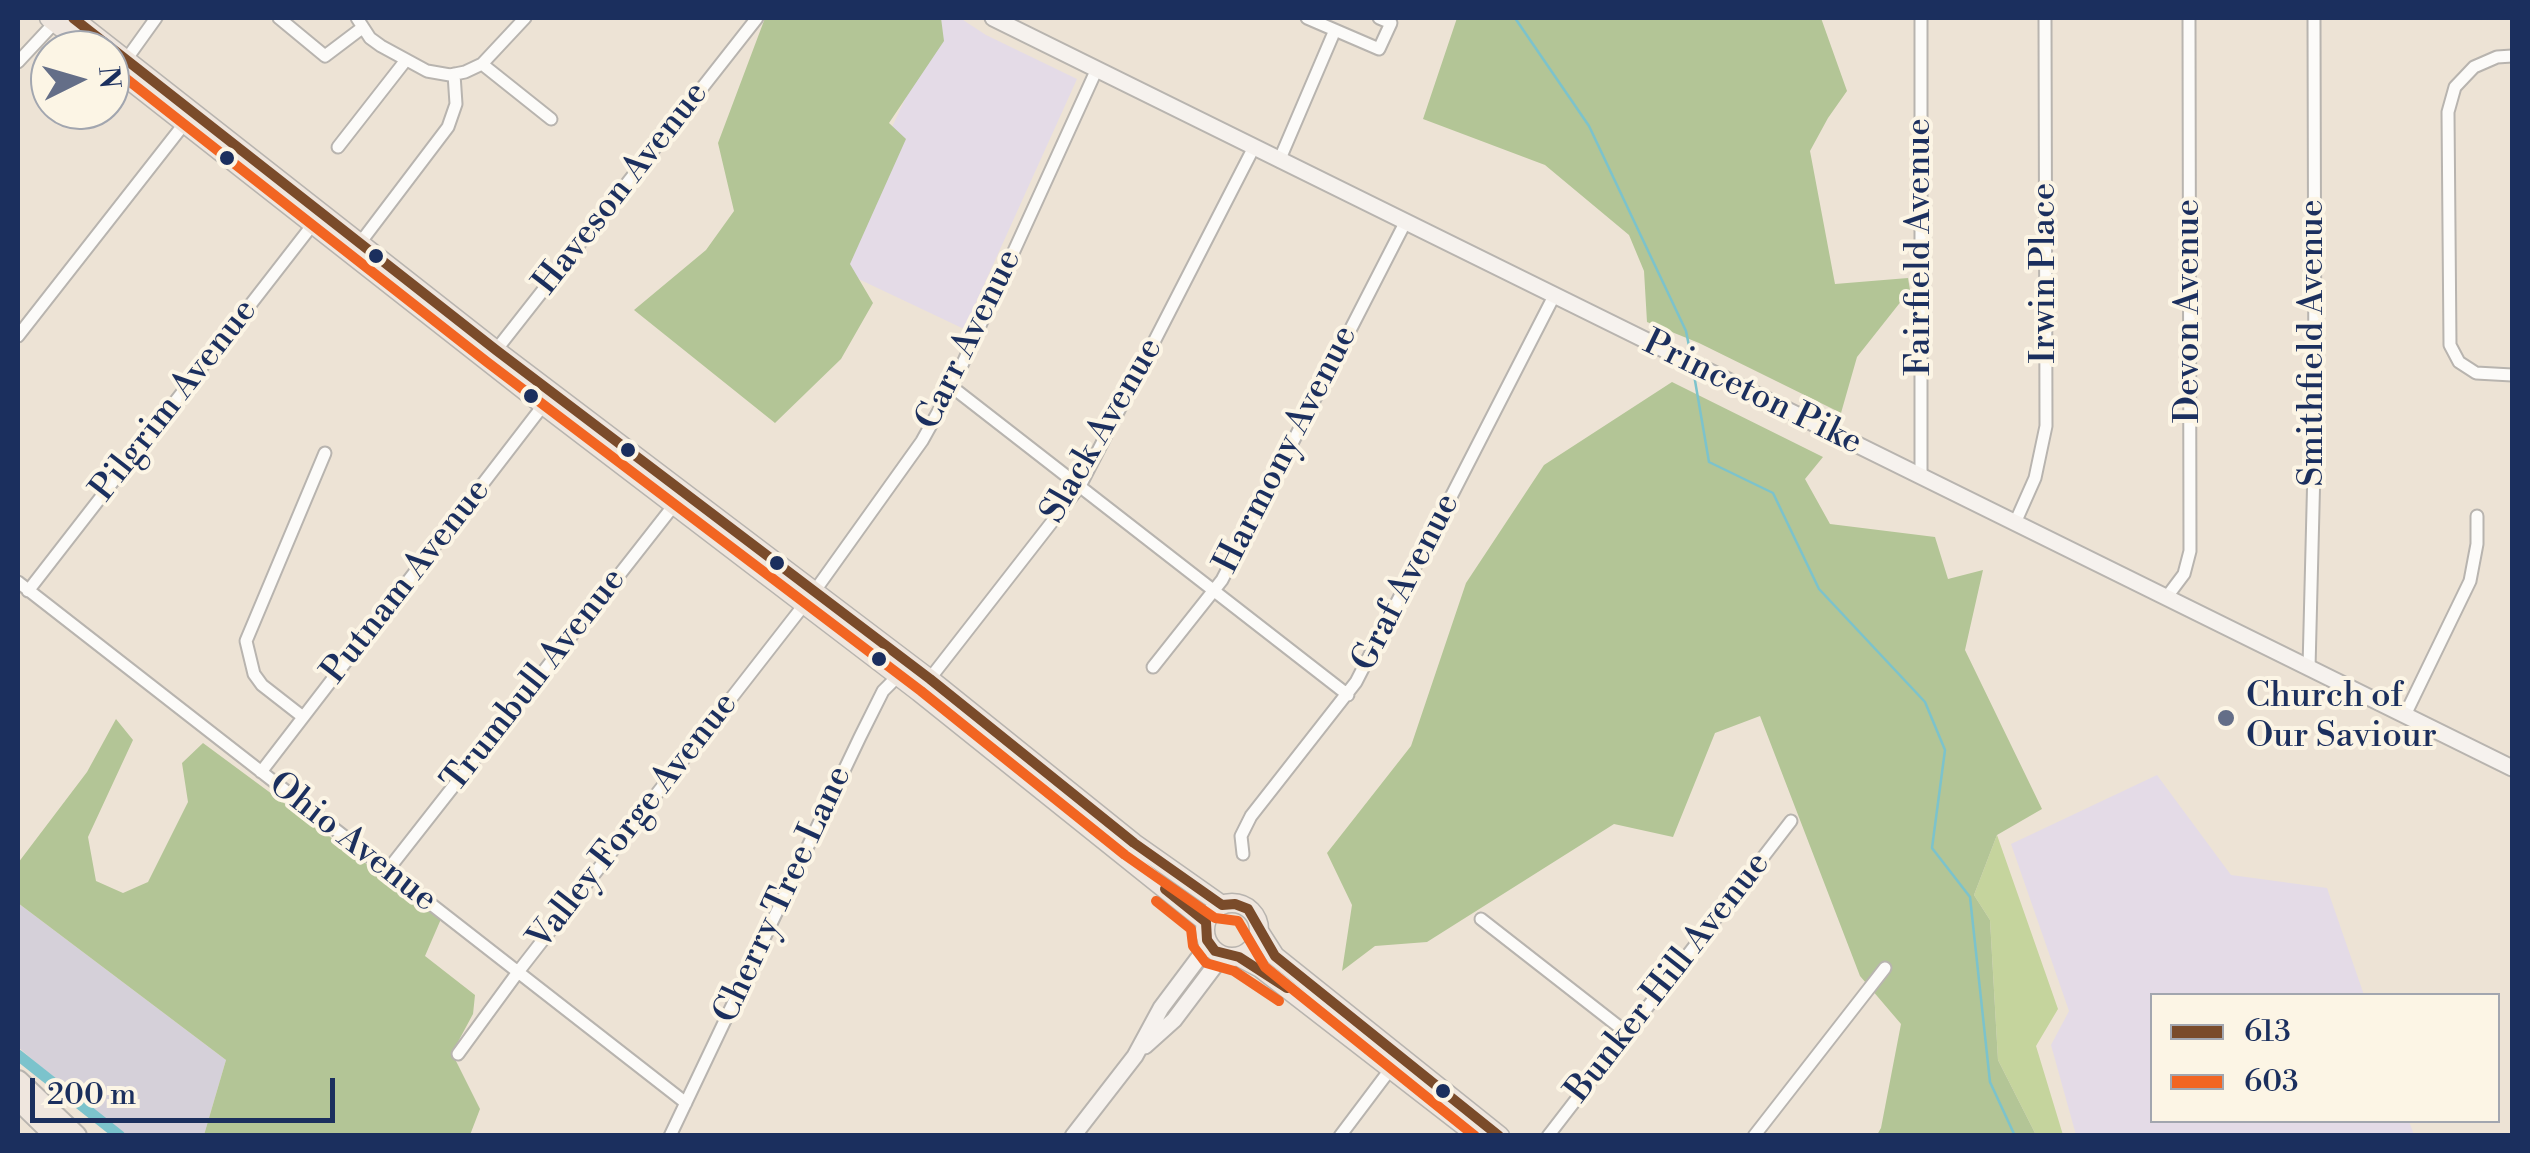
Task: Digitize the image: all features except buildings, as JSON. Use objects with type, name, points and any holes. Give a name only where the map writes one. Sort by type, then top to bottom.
[{"type":"highway","points":[[18,1080],[76,1136]]},
{"type":"highway","points":[[18,1099],[56,1136]]},
{"type":"main road","name":"Princeton Pike","points":[[993,18],[2512,768]]},
{"type":"main road","points":[[130,74],[1056,790],[1206,922],[1224,952],[1260,968],[1477,1136]]},
{"type":"main road","points":[[1056,790],[1222,905],[1236,904],[1248,909],[1275,956],[1500,1136]]},
{"type":"main road","points":[[1206,922],[1222,905]]},
{"type":"main road","points":[[1073,1136],[1134,1056],[1162,1008],[1224,952],[1251,950],[1259,931]]},
{"type":"street","points":[[130,50],[156,18]]},
{"type":"street","points":[[279,18],[324,56],[360,22],[381,46],[406,60],[427,71],[454,74],[482,64],[525,18]]},
{"type":"street","name":"Haveson Avenue","points":[[492,355],[756,18]]},
{"type":"street","points":[[1307,18],[1379,50],[1390,23],[1378,18]]},
{"type":"street","name":"Fairfield Avenue","points":[[1920,477],[1921,18]]},
{"type":"street","name":"Irwin Place","points":[[2015,523],[2035,478],[2046,426],[2044,18]]},
{"type":"street","name":"Devon Avenue","points":[[2166,598],[2184,574],[2190,551],[2189,18]]},
{"type":"street","name":"Smithfield Avenue","points":[[2309,668],[2315,428],[2314,18]]},
{"type":"street","points":[[18,62],[59,19]]},
{"type":"street","points":[[1279,161],[1336,30]]},
{"type":"street","points":[[2512,56],[2485,61],[2464,76],[2450,100],[2448,131],[2450,345],[2459,362],[2476,374],[2512,375]]},
{"type":"street","points":[[338,147],[406,60]]},
{"type":"street","points":[[482,64],[551,118]]},
{"type":"street","name":"Carr Avenue","points":[[808,598],[922,441],[952,386],[1096,71]]},
{"type":"street","points":[[356,248],[448,127],[456,104],[454,74]]},
{"type":"street","points":[[18,336],[190,118]]},
{"type":"street","name":"Slack Avenue","points":[[924,685],[1080,486],[1253,148]]},
{"type":"street","name":"Pilgrim Avenue","points":[[23,587],[318,218]]},
{"type":"street","name":"Harmony Avenue","points":[[1153,667],[1214,590],[1405,223]]},
{"type":"street","name":"Graf Avenue","points":[[1242,854],[1242,836],[1251,816],[1348,695],[1554,296]]},
{"type":"street","points":[[952,386],[1348,695]]},
{"type":"street","name":"Putnam Avenue","points":[[261,772],[548,399]]},
{"type":"street","points":[[303,717],[262,685],[254,674],[246,641],[325,453]]},
{"type":"street","name":"Trumbull Avenue","points":[[388,870],[679,499]]},
{"type":"street","points":[[2404,715],[2470,581],[2478,544],[2477,516]]},
{"type":"street","name":"Ohio Avenue","points":[[23,587],[686,1103]]},
{"type":"street","name":"Valley Forge Avenue","points":[[458,1054],[808,598]]},
{"type":"street","name":"Cherry Tree Lane","points":[[670,1136],[860,737],[883,692],[904,671]]},
{"type":"street","name":"Bunker Hill Avenue","points":[[1548,1136],[1790,821]]},
{"type":"street","points":[[1481,920],[1627,1033]]},
{"type":"street","points":[[1754,1136],[1884,968]]},
{"type":"street","points":[[1340,1136],[1392,1068]]},
{"type":"shaded area","points":[[942,18],[960,18],[986,35],[1077,79],[964,329],[829,265]]},
{"type":"shaded area","points":[[2157,775],[2231,875],[2327,888],[2363,993],[2150,993],[2150,1123],[2410,1123],[2414,1135],[2076,1135],[2051,1045],[2069,1011],[2011,844]]},
{"type":"shaded area","points":[[18,903],[226,1060],[204,1135],[110,1135],[78,1099],[18,1047]]},
{"type":"green space","points":[[765,18],[941,18],[944,41],[889,123],[906,139],[850,264],[873,303],[841,359],[775,423],[634,310],[706,250],[734,211],[718,143]]},
{"type":"green space","points":[[1457,18],[1821,18],[1847,91],[1810,151],[1835,284],[1908,278],[1910,290],[1857,357],[1841,413],[1699,343],[1647,322],[1644,271],[1629,235],[1545,165],[1423,119]]},
{"type":"green space","points":[[1672,382],[1823,457],[1805,479],[1830,524],[1935,537],[1948,579],[1983,570],[1965,650],[2042,809],[1997,835],[1974,895],[1990,920],[1998,1060],[2036,1135],[1877,1135],[1901,1024],[1860,976],[1760,716],[1715,733],[1673,837],[1614,824],[1427,942],[1375,946],[1342,971],[1352,905],[1327,853],[1411,746],[1466,583],[1544,465]]},
{"type":"green space","points":[[116,719],[133,740],[88,837],[96,881],[123,893],[148,882],[188,802],[182,763],[203,743],[441,919],[425,956],[475,995],[473,1014],[452,1053],[480,1109],[470,1135],[204,1135],[226,1060],[18,903],[18,863],[87,772]]},
{"type":"green space","points":[[1997,835],[2058,1009],[2036,1046],[2063,1135],[2036,1135],[1998,1060],[1990,920],[1974,895]]},
{"type":"waterway","points":[[1515,18],[1589,126],[1686,331],[1691,356]]},
{"type":"waterway","points":[[1693,369],[1709,462],[1773,493],[1819,589],[1925,702],[1945,750],[1932,848],[1970,897],[1990,1082],[2015,1136]]},
{"type":"waterway","points":[[18,1055],[120,1136]]},
{"type":"transit line","name":"613","points":[[73,18],[496,350],[930,679],[1134,843],[1222,905],[1248,909],[1275,956],[1499,1136]]},
{"type":"transit line","name":"603","points":[[130,82],[487,362],[921,691],[1125,855],[1215,918],[1238,921],[1265,967],[1475,1136]]},
{"type":"transit line","name":"613","points":[[1165,889],[1206,922],[1207,940],[1215,951],[1239,957],[1287,988]]},
{"type":"transit line","name":"603","points":[[1156,901],[1191,929],[1193,946],[1206,963],[1234,971],[1279,1001]]},
{"type":"place","name":"Church of Our Saviour","points":[[2226,718]]}]
